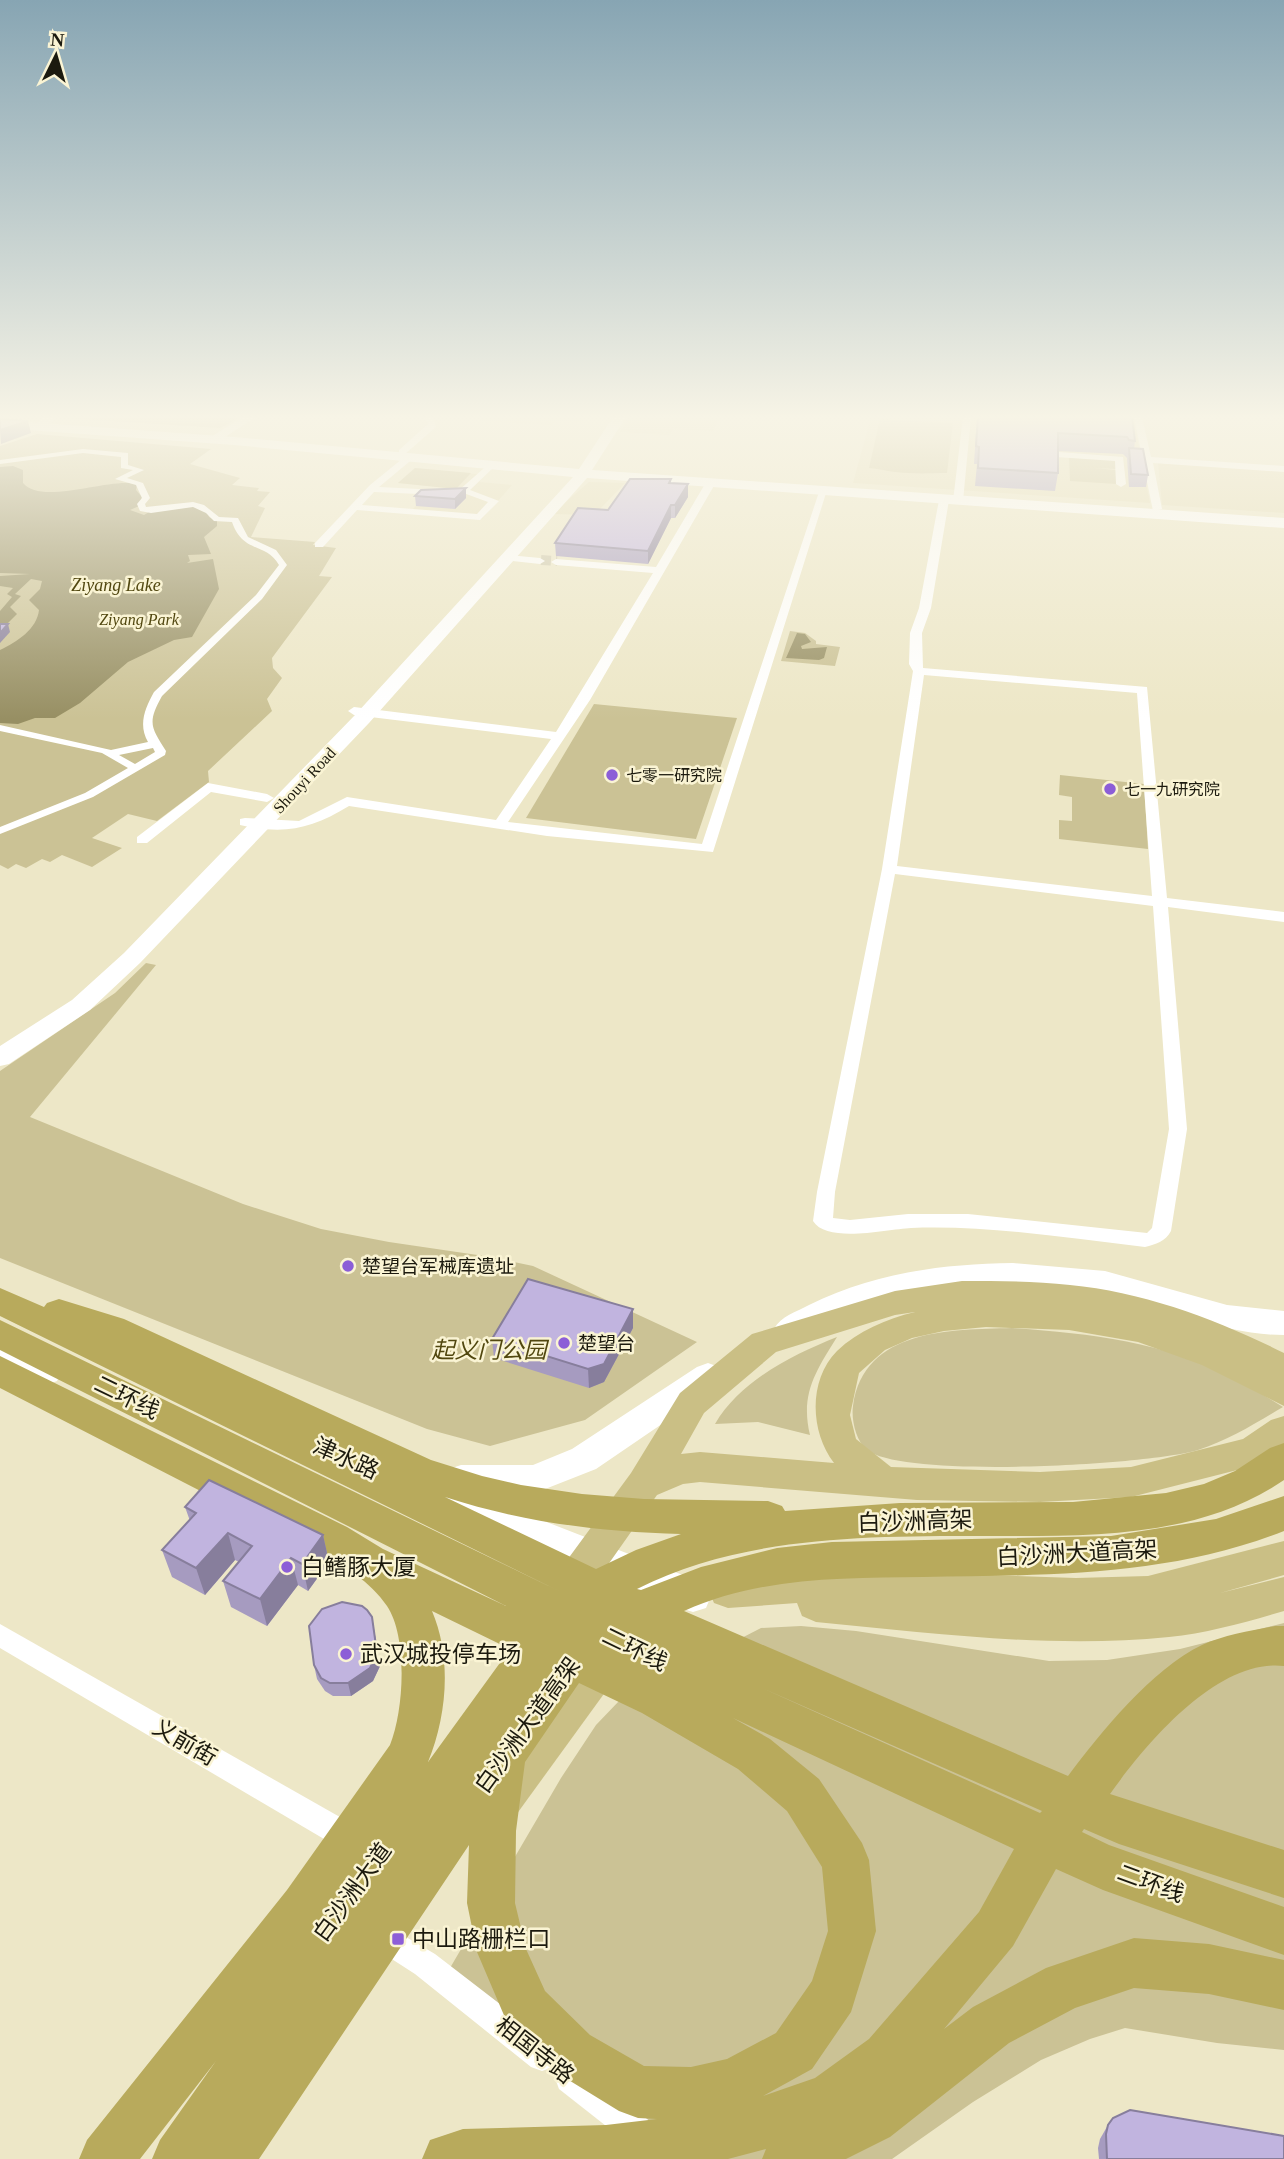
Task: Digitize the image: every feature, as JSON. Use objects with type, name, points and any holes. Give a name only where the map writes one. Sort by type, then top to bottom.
[{"type":"highway","points":[[0,1294],[111,1329],[418,1472],[466,1489],[524,1502],[664,1516],[936,1519]]},
{"type":"highway","name":"二环线","points":[[0,1303],[716,1647],[1119,1821],[1284,1874]]},
{"type":"highway","name":"二环线","points":[[0,1334],[672,1668],[1103,1866],[1284,1931]]},
{"type":"highway","points":[[0,1370],[362,1558],[657,1698],[754,1754],[803,1795],[845,1860],[852,1931],[833,1994],[793,2051],[734,2084],[691,2093],[638,2092],[572,2053],[527,2009],[502,1952],[491,1902],[493,1830],[503,1755]]},
{"type":"highway","name":"白沙洲高架","points":[[551,1624],[615,1579],[672,1555],[719,1541],[762,1532],[936,1519],[1124,1515],[1185,1505],[1238,1490],[1267,1474],[1284,1459]]},
{"type":"highway","name":"白沙洲大道高架","points":[[227,2159],[503,1755],[566,1666],[591,1642],[660,1600],[698,1584],[750,1570],[822,1561],[1093,1556],[1156,1550],[1215,1538],[1255,1526],[1284,1513]]},
{"type":"highway","points":[[106,2159],[304,1907],[407,1759],[417,1740],[425,1677],[418,1635],[402,1593],[391,1578],[362,1558]]},
{"type":"highway","name":"白沙洲大道高架","points":[[179,2159],[551,1624]]},
{"type":"highway","points":[[463,2158],[606,2152],[692,2141],[758,2125],[831,2099],[887,2057],[996,1929],[1033,1861],[1128,1735],[1174,1690],[1215,1660],[1275,1645],[1284,1646]]},
{"type":"highway","points":[[1119,1821],[1284,1857]]},
{"type":"highway","points":[[789,2159],[872,2118],[991,2025],[1064,1986],[1134,1963],[1209,1969],[1284,1985]]},
{"type":"main road","name":"Shouyi Road","points":[[0,1058],[70,1012],[118,972],[253,823],[267,798],[362,710],[537,518]]},
{"type":"main road","name":"Shouyi Road","points":[[0,1043],[57,1007],[106,967],[253,823],[507,558],[541,518]]},
{"type":"main road","points":[[1212,518],[1284,523]]},
{"type":"main road","points":[[382,1474],[478,1480],[535,1479],[584,1459],[733,1360],[764,1343],[841,1303],[891,1285],[973,1276],[1068,1279],[1129,1288],[1235,1319],[1284,1324]]},
{"type":"main road","points":[[764,1343],[895,1303],[962,1293],[1022,1293],[1073,1297],[1151,1314],[1230,1341],[1284,1369]]},
{"type":"main road","name":"津水路","points":[[0,1303],[382,1474],[698,1598]]},
{"type":"main road","points":[[882,1481],[845,1454],[836,1432],[834,1405],[838,1383],[847,1363],[866,1345],[895,1331],[932,1321],[986,1315],[1038,1315],[1140,1330],[1229,1363],[1284,1392]]},
{"type":"main road","name":"白沙洲大道","points":[[159,2159],[551,1624],[593,1555],[645,1484],[692,1403],[764,1343]]},
{"type":"main road","points":[[0,1350],[322,1507],[551,1624],[621,1644]]},
{"type":"main road","points":[[645,1484],[680,1469],[700,1467],[882,1481],[1040,1487],[1131,1482],[1253,1451],[1284,1430]]},
{"type":"main road","points":[[248,2159],[394,1944],[621,1644],[669,1611],[698,1598],[738,1589],[786,1585],[1076,1595],[1148,1592],[1203,1581],[1284,1558]]},
{"type":"main road","points":[[698,1598],[787,1601],[1010,1621],[1127,1623],[1256,1604],[1284,1594]]},
{"type":"street","points":[[0,831],[89,795],[162,752],[149,734],[150,706],[158,694],[259,597],[281,570],[282,561],[273,552],[237,533],[235,520],[216,518]]},
{"type":"street","points":[[319,545],[345,518]]},
{"type":"street","points":[[499,825],[561,734],[690,518]]},
{"type":"street","points":[[253,823],[307,823],[347,801],[499,825],[708,849],[816,518]]},
{"type":"street","points":[[919,671],[1143,690],[1178,1135],[1161,1231],[1145,1240],[1044,1227],[935,1221],[833,1226],[827,1225],[822,1217],[889,869],[919,671],[915,664],[916,633],[948,518]]},
{"type":"street","points":[[507,558],[541,560]]},
{"type":"street","points":[[557,562],[660,570]]},
{"type":"street","points":[[362,710],[561,734]]},
{"type":"street","points":[[0,728],[112,753],[137,768]]},
{"type":"street","points":[[112,753],[155,744]]},
{"type":"street","points":[[142,840],[208,787],[267,798]]},
{"type":"street","points":[[889,869],[1284,917]]},
{"type":"street","name":"义前街","points":[[0,1635],[369,1850]]},
{"type":"street","name":"相国寺路","points":[[394,1944],[425,1964],[673,2159]]},
{"type":"green space","name":"Ziyang Park","points":[[0,518],[260,518],[251,537],[315,542],[313,545],[336,548],[319,576],[332,577],[272,658],[273,668],[282,678],[267,699],[272,711],[208,771],[209,782],[157,821],[128,814],[92,838],[122,848],[92,867],[62,855],[50,862],[42,859],[26,868],[16,864],[8,869],[0,865]]},
{"type":"green space","points":[[790,631],[805,633],[816,641],[816,644],[840,647],[835,666],[781,661]]},
{"type":"green space","points":[[594,704],[737,718],[696,839],[526,818]]},
{"type":"green space","points":[[1060,775],[1144,784],[1148,849],[1059,839],[1059,820],[1072,821],[1072,797],[1059,795]]},
{"type":"green space","name":"起义门公园","points":[[146,963],[156,965],[30,1117],[243,1204],[321,1229],[533,1266],[697,1342],[585,1420],[490,1446],[427,1429],[0,1258],[0,1071],[115,993]]},
{"type":"green space","points":[[1012,1328],[1096,1336],[1180,1355],[1232,1377],[1283,1407],[1231,1436],[1198,1450],[1130,1460],[975,1467],[890,1459],[863,1446],[855,1429],[853,1406],[860,1380],[874,1361],[892,1348],[914,1338],[963,1330]]},
{"type":"green space","points":[[837,1337],[812,1383],[807,1407],[810,1435],[758,1422],[715,1424],[738,1395],[768,1371]]},
{"type":"green space","points":[[1284,1623],[1284,2050],[1217,2043],[1125,2028],[1090,2039],[1041,2060],[973,2102],[892,2159],[678,2159],[443,1980],[561,1778],[596,1725],[619,1701],[761,1628],[801,1626],[856,1631],[1049,1661],[1107,1660],[1180,1649]]},
{"type":"water","name":"Ziyang Lake","points":[[0,518],[211,518],[217,521],[217,526],[204,537],[211,554],[188,555],[190,561],[187,563],[213,559],[219,589],[192,637],[174,640],[128,662],[80,703],[55,718],[35,718],[18,724],[0,723],[0,650],[19,639],[34,623],[39,610],[29,600],[40,589],[42,581],[31,579],[15,594],[21,596],[10,607],[17,614],[0,631],[0,611],[12,597],[7,594],[13,588],[0,586],[0,576],[30,574],[0,573]]},
{"type":"water","points":[[797,633],[805,634],[811,642],[801,646],[802,649],[827,647],[824,658],[786,658]]},
{"type":"building","points":[[572,518],[665,518],[648,551],[555,543]]},
{"type":"building","points":[[0,624],[8,624],[0,633]]},
{"type":"building","name":"楚望台","points":[[528,1279],[633,1309],[604,1364],[588,1369],[492,1339]]},
{"type":"building","points":[[209,1480],[323,1535],[302,1564],[291,1558],[260,1599],[223,1581],[252,1546],[228,1533],[196,1568],[162,1550],[196,1513],[185,1507]]},
{"type":"building","name":"武汉城投停车场","points":[[342,1602],[362,1606],[372,1617],[377,1653],[370,1668],[348,1683],[330,1683],[321,1678],[314,1665],[309,1626],[322,1609]]},
{"type":"building","points":[[1130,2110],[1284,2136],[1284,2159],[1107,2159],[1108,2125],[1113,2118]]},
{"type":"tunnel","points":[[541,560],[557,561]]},
{"type":"place","name":"七零一研究院","points":[[612,775]]},
{"type":"place","name":"七一九研究院","points":[[1110,789]]},
{"type":"place","name":"楚望台军械库遗址","points":[[348,1266]]},
{"type":"place","name":"楚望台","points":[[564,1343]]},
{"type":"place","name":"白鳍豚大厦","points":[[287,1567]]},
{"type":"place","name":"武汉城投停车场","points":[[346,1654]]},
{"type":"place","name":"中山路栅栏口","points":[[398,1939]]}]
